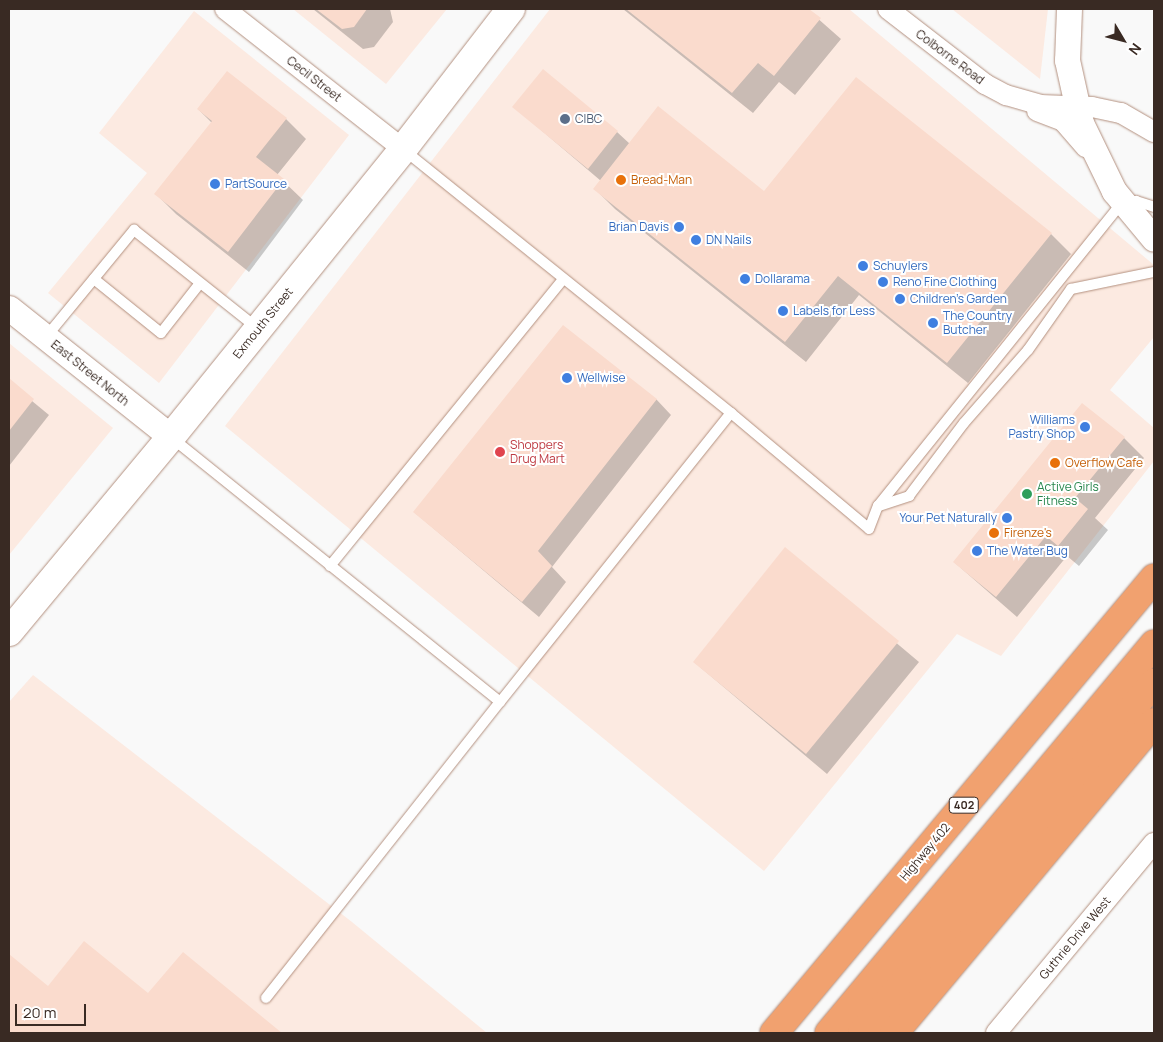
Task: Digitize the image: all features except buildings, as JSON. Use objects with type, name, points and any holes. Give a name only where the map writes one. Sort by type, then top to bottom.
[{"type":"highway","name":"Highway 402","points":[[774,1033],[1154,578]]},
{"type":"highway","points":[[829,1033],[1154,644]]},
{"type":"highway","points":[[862,1033],[1154,683]]},
{"type":"highway","points":[[894,1033],[1154,722]]},
{"type":"main road","name":"Exmouth Street","points":[[9,632],[171,437],[403,149],[511,9]]},
{"type":"street","name":"Cecil Street","points":[[225,9],[403,149]]},
{"type":"street","name":"Colborne Road","points":[[888,9],[984,84],[1022,101],[1121,113],[1154,132]]},
{"type":"street","points":[[1069,9],[1067,60],[1076,107],[1101,169]]},
{"type":"street","points":[[984,84],[1020,106],[1063,121],[1101,169],[1123,204],[1154,239]]},
{"type":"street","name":"East Street North","points":[[9,308],[171,437]]},
{"type":"street","name":"Guthrie Drive West","points":[[996,1033],[1154,843]]},
{"type":"lane","points":[[403,149],[731,413],[869,529],[878,506],[1049,289],[1123,204],[1136,201],[1154,207]]},
{"type":"lane","points":[[46,337],[134,230],[258,329]]},
{"type":"lane","points":[[878,506],[909,496],[964,423],[1028,350],[1071,289],[1154,272]]},
{"type":"lane","points":[[330,566],[564,278]]},
{"type":"lane","points":[[94,279],[161,333],[200,283]]},
{"type":"lane","points":[[266,998],[731,413]]},
{"type":"lane","points":[[171,437],[500,702]]},
{"type":"shaded area","points":[[293,9],[447,9],[386,84]]},
{"type":"shaded area","points":[[550,9],[849,9],[1154,265],[1154,337],[1110,390],[1154,428],[1154,461],[1001,656],[957,634],[764,871],[225,426]]},
{"type":"shaded area","points":[[952,9],[1048,9],[1040,79]]},
{"type":"shaded area","points":[[194,11],[349,135],[159,383],[48,293],[147,173],[99,133]]},
{"type":"shaded area","points":[[9,343],[113,428],[9,555]]},
{"type":"shaded area","points":[[33,675],[352,922],[487,1033],[9,1033],[9,702]]},
{"type":"place","name":"CIBC","points":[[565,119]]},
{"type":"place","name":"Bread-Man","points":[[621,180]]},
{"type":"place","name":"PartSource","points":[[215,184]]},
{"type":"place","name":"Brian Davis","points":[[679,227]]},
{"type":"place","name":"DN Nails","points":[[696,240]]},
{"type":"place","name":"Schuylers","points":[[863,266]]},
{"type":"place","name":"Dollarama","points":[[745,279]]},
{"type":"place","name":"Reno Fine Clothing","points":[[883,282]]},
{"type":"place","name":"Children's Garden","points":[[900,299]]},
{"type":"place","name":"Labels for Less","points":[[783,311]]},
{"type":"place","name":"The Country Butcher","points":[[933,323]]},
{"type":"place","name":"Wellwise","points":[[567,378]]},
{"type":"place","name":"Williams Pastry Shop","points":[[1085,427]]},
{"type":"place","name":"Shoppers Drug Mart","points":[[500,452]]},
{"type":"place","name":"Overflow Cafe","points":[[1055,463]]},
{"type":"place","name":"Active Girls Fitness","points":[[1027,494]]},
{"type":"place","name":"Your Pet Naturally","points":[[1007,518]]},
{"type":"place","name":"Firenze's","points":[[994,533]]},
{"type":"place","name":"The Water Bug","points":[[977,551]]}]
